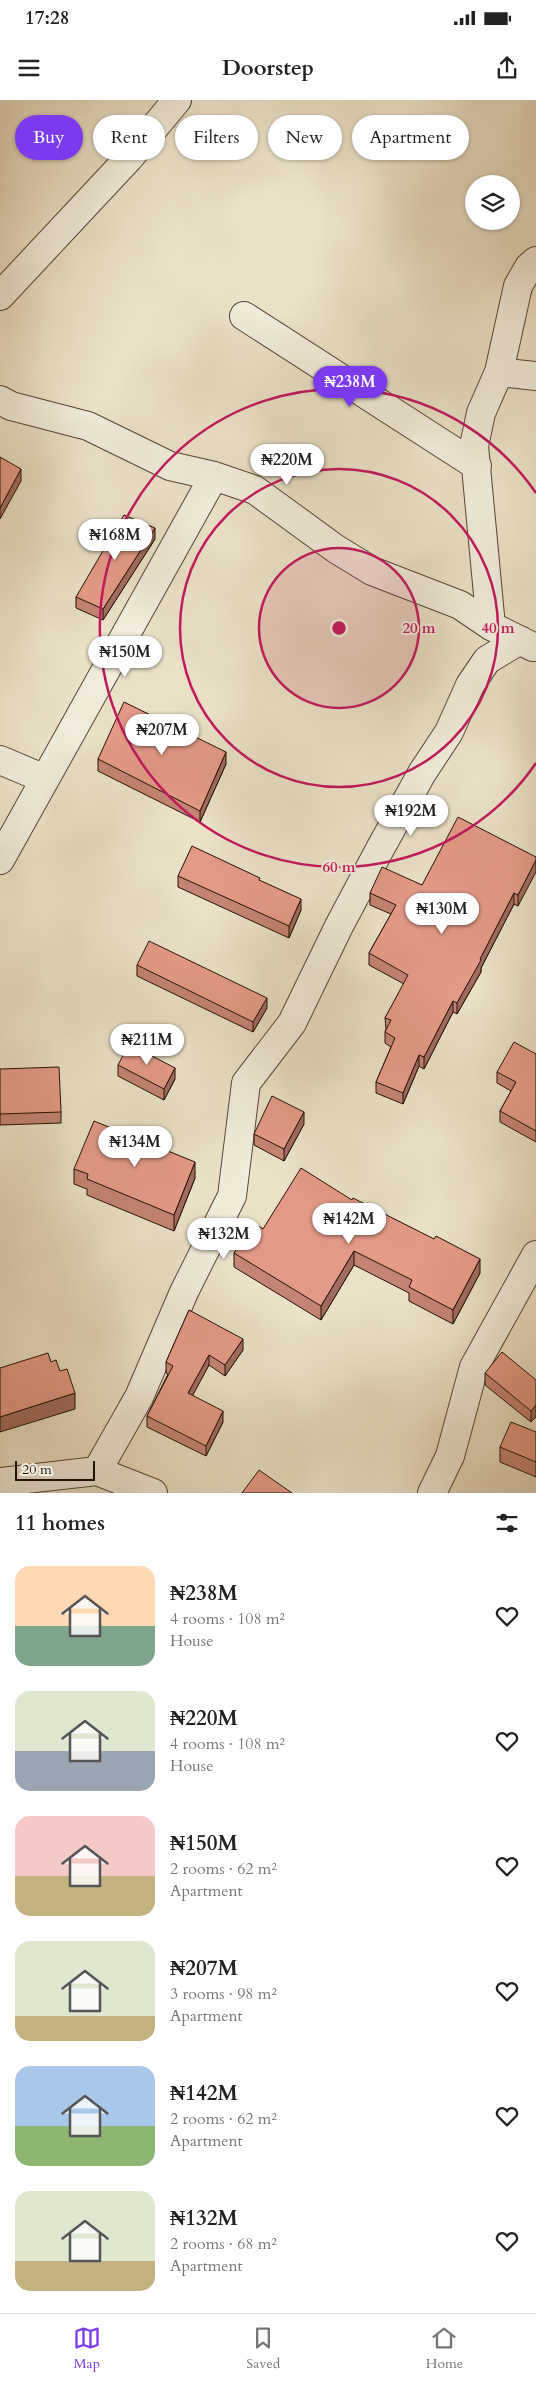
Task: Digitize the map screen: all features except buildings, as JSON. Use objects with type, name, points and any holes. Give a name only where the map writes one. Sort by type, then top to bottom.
[{"type":"street","points":[[0,296],[128,158],[177,100]]},
{"type":"street","points":[[491,626],[474,446],[481,413],[499,372],[518,286],[536,261]]},
{"type":"street","points":[[244,316],[477,466]]},
{"type":"street","points":[[499,372],[536,376]]},
{"type":"street","points":[[0,400],[11,406],[88,426],[170,466],[214,476],[254,490],[336,549],[372,571],[460,605],[491,626],[528,645]]},
{"type":"street","points":[[0,860],[214,476]]},
{"type":"street","points":[[97,1471],[139,1397],[184,1292],[232,1196],[246,1083],[292,1023],[339,926],[422,773],[449,732],[470,685],[487,660],[528,645]]},
{"type":"street","points":[[0,760],[45,779]]},
{"type":"street","points":[[432,1493],[450,1456],[474,1367],[536,1255]]},
{"type":"street","points":[[0,1482],[97,1471],[153,1493]]}]
